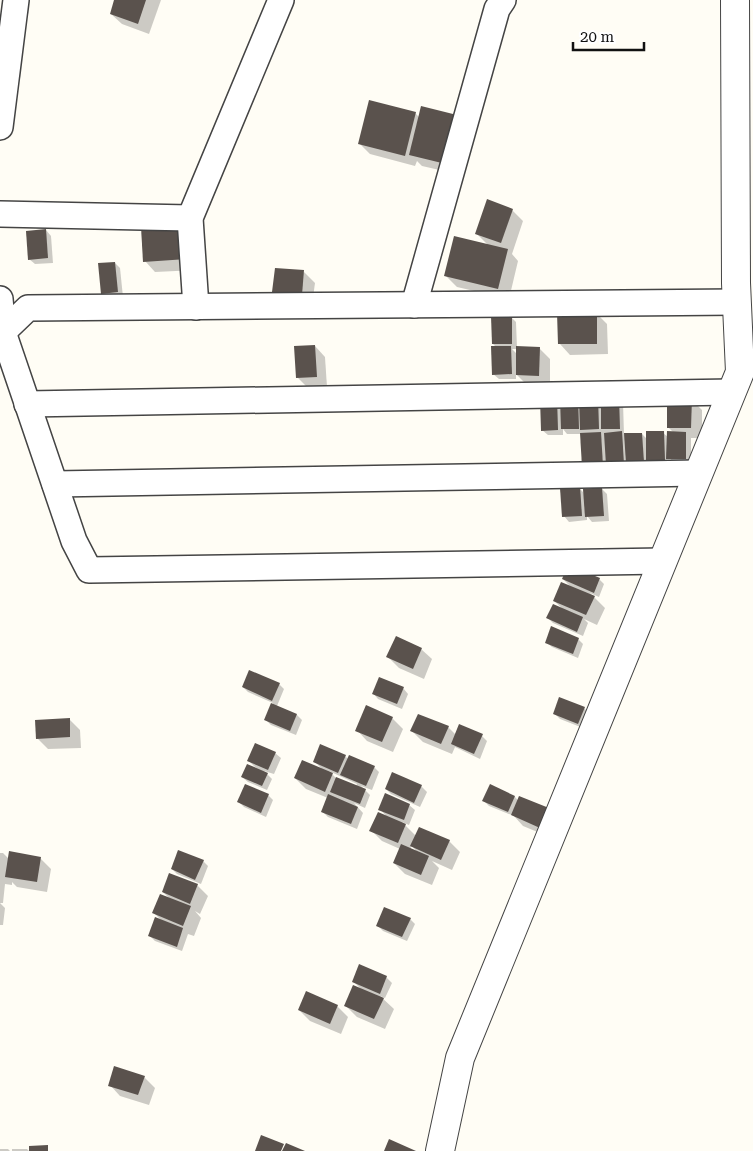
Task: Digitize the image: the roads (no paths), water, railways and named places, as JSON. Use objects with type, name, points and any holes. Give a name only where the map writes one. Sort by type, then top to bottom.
[{"type":"street","points":[[0,127],[16,0]]},
{"type":"street","points":[[196,307],[190,218],[280,0]]},
{"type":"street","points":[[414,305],[497,9],[503,0]]},
{"type":"street","points":[[440,1151],[460,1058],[732,392],[746,352],[737,302],[735,0]]},
{"type":"street","points":[[0,214],[190,218]]},
{"type":"street","points":[[0,299],[1,333],[74,541],[89,570],[663,561]]},
{"type":"street","points":[[1,333],[28,308],[737,302]]},
{"type":"street","points":[[27,404],[732,392]]},
{"type":"street","points":[[55,484],[699,473]]}]
